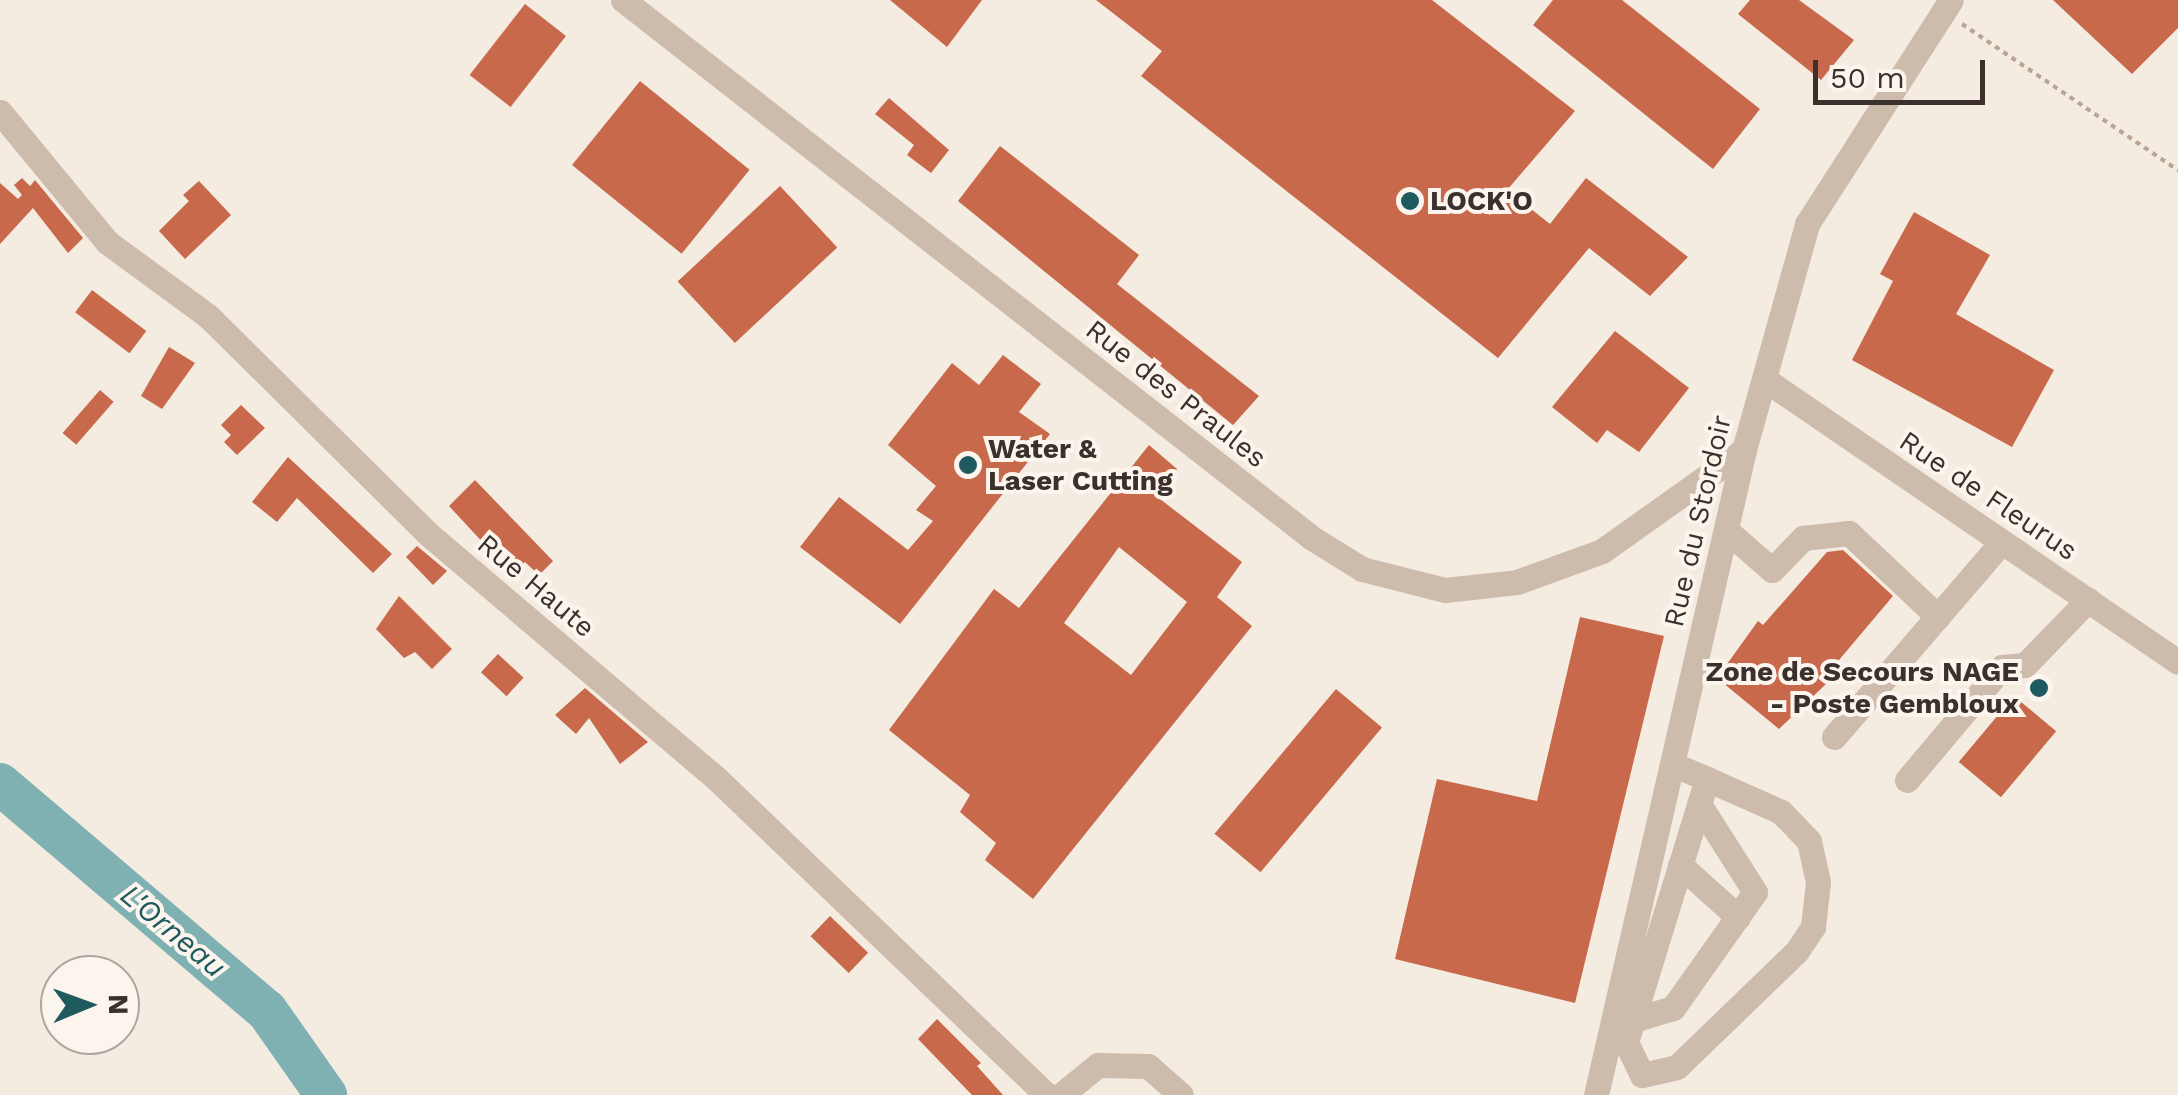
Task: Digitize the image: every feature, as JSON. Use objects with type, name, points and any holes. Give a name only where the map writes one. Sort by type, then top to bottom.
[{"type":"street","name":"Rue des Praules","points":[[623,0],[1312,538],[1362,569],[1445,590],[1516,582],[1602,550],[1744,450]]},
{"type":"street","name":"Rue du Stordoir","points":[[1596,1095],[1744,450],[1807,224],[1946,5]]},
{"type":"street","name":"Rue Haute","points":[[0,112],[108,242],[208,316],[427,533],[717,779],[1046,1095]]},
{"type":"street","name":"Rue de Fleurus","points":[[1764,379],[2178,662]]},
{"type":"street","points":[[1726,530],[1772,570],[1803,538],[1850,533],[1938,617]]},
{"type":"street","points":[[1834,738],[2002,542]]},
{"type":"street","points":[[1907,780],[2002,667],[2024,665],[2088,600]]},
{"type":"street","points":[[1633,1020],[1673,1008],[1756,892],[1703,792],[1672,764]]},
{"type":"street","points":[[1703,792],[1782,812],[1808,841],[1818,882],[1813,927],[1678,1067],[1642,1075],[1626,1042],[1703,792]]},
{"type":"street","points":[[1680,865],[1738,917]]},
{"type":"street","points":[[1062,1095],[1098,1066],[1148,1066],[1181,1095]]},
{"type":"path","points":[[1946,5],[2178,170]]},
{"type":"building","points":[[890,0],[982,0],[947,47]]},
{"type":"building","name":"LOCK'O","points":[[1096,0],[1432,0],[1575,111],[1507,190],[1550,224],[1586,178],[1688,257],[1650,296],[1589,248],[1498,358],[1141,76],[1162,51]]},
{"type":"building","points":[[1553,0],[1622,0],[1760,109],[1713,169],[1533,25]]},
{"type":"building","points":[[1750,0],[1799,0],[1854,40],[1821,80],[1738,14]]},
{"type":"building","points":[[2053,0],[2178,0],[2178,28],[2132,74]]},
{"type":"building","points":[[525,4],[566,36],[511,107],[470,75]]},
{"type":"building","points":[[640,81],[750,170],[682,254],[572,165]]},
{"type":"building","points":[[889,98],[949,150],[931,173],[907,155],[914,145],[875,114]]},
{"type":"building","points":[[1000,146],[1139,255],[1117,284],[1259,396],[1233,425],[958,201]]},
{"type":"building","points":[[22,178],[30,186],[35,180],[83,238],[68,253],[33,208],[0,244],[0,183],[18,199],[22,195],[14,185]]},
{"type":"building","points":[[199,181],[231,215],[185,259],[159,231],[189,201],[183,195]]},
{"type":"building","points":[[780,186],[837,247],[735,343],[678,281]]},
{"type":"building","points":[[1914,212],[1990,255],[1956,314],[2054,370],[2012,447],[1852,360],[1893,281],[1880,274]]},
{"type":"building","points":[[92,290],[146,331],[129,353],[75,312]]},
{"type":"building","points":[[1615,331],[1689,388],[1639,452],[1607,430],[1597,443],[1552,407]]},
{"type":"building","points":[[169,347],[195,363],[162,409],[141,396]]},
{"type":"building","points":[[1003,355],[1041,384],[1019,412],[1050,434],[900,624],[800,547],[839,497],[908,550],[933,521],[916,510],[936,486],[888,445],[952,363],[979,385]]},
{"type":"building","points":[[100,390],[114,402],[76,445],[63,433]]},
{"type":"building","points":[[241,405],[265,428],[237,455],[224,442],[231,435],[221,425]]},
{"type":"building","points":[[1149,445],[1177,469],[1156,496],[1242,562],[1217,597],[1252,626],[1033,899],[985,860],[996,843],[960,812],[970,795],[889,730],[994,589],[1019,608]],"holes":[[[1119,547],[1187,602],[1131,675],[1064,623]]]},
{"type":"building","points":[[288,457],[392,554],[373,573],[297,498],[277,522],[252,502]]},
{"type":"building","points":[[475,480],[553,561],[539,575],[525,562],[512,574],[449,506]]},
{"type":"building","points":[[417,546],[447,571],[433,585],[406,557]]},
{"type":"building","points":[[1843,550],[1893,596],[1823,679],[1827,683],[1779,729],[1717,678],[1758,621],[1763,625],[1827,552]]},
{"type":"building","points":[[399,596],[452,649],[432,669],[415,652],[404,658],[376,629]]},
{"type":"building","points":[[1580,617],[1664,636],[1575,1003],[1395,959],[1437,779],[1537,801]]},
{"type":"building","points":[[498,654],[524,678],[507,696],[481,672]]},
{"type":"building","points":[[585,688],[648,742],[620,764],[589,718],[576,734],[555,715]]},
{"type":"building","points":[[1336,689],[1382,728],[1260,872],[1215,834]]},
{"type":"building","points":[[2014,696],[2056,731],[2001,797],[1959,762]]},
{"type":"building","points":[[830,916],[868,953],[849,973],[811,936]]},
{"type":"building","points":[[937,1019],[981,1063],[977,1066],[1003,1095],[972,1095],[918,1039]]},
{"type":"waterway","name":"L'Orneau","points":[[0,784],[267,1011],[326,1095]]},
{"type":"place","name":"LOCK'O","points":[[1410,201]]},
{"type":"place","name":"Water & Laser Cutting","points":[[968,465]]},
{"type":"place","name":"Zone de Secours NAGE - Poste Gembloux","points":[[2039,688]]}]
